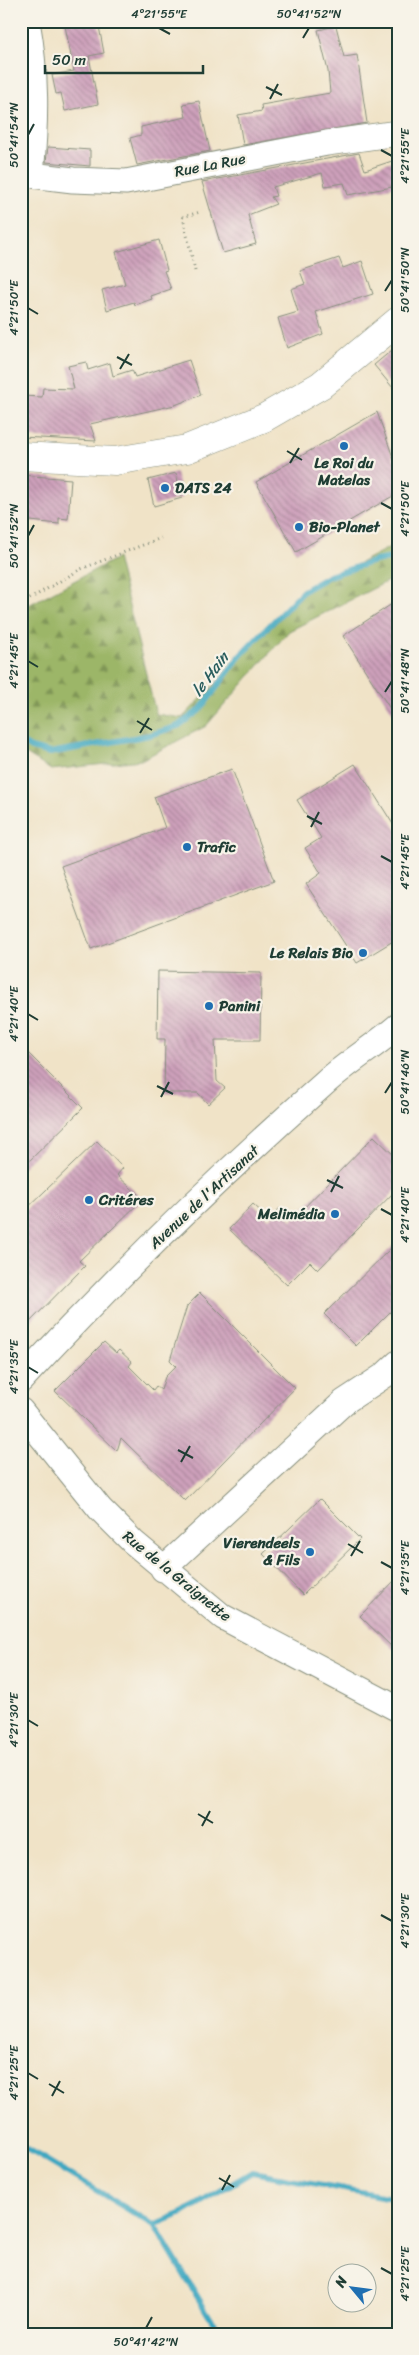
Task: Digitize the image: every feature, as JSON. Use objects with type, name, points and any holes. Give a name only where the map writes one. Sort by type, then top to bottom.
[{"type":"main road","points":[[21,456],[116,461],[187,449],[264,418],[321,386],[398,322]]},
{"type":"street","points":[[26,173],[36,120],[34,59],[27,21]]},
{"type":"street","name":"Rue La Rue","points":[[26,173],[74,180],[126,182],[327,143],[398,134]]},
{"type":"street","name":"Avenue de l'Artisanat","points":[[21,1380],[82,1314],[208,1192],[328,1080],[398,1026]]},
{"type":"street","points":[[163,1569],[344,1402],[385,1375],[398,1363]]},
{"type":"street","name":"Rue de la Graignette","points":[[21,1411],[100,1509],[163,1569],[224,1617],[398,1709]]},
{"type":"path","points":[[195,271],[183,217],[200,212]]},
{"type":"path","points":[[21,604],[81,569],[161,538]]},
{"type":"green space","points":[[398,543],[398,579],[392,579],[289,631],[206,726],[141,760],[51,770],[21,751],[21,610],[23,608],[117,558],[156,714],[182,718],[308,590]]},
{"type":"building","points":[[64,21],[98,21],[104,53],[89,56],[98,104],[65,111],[61,93],[56,94],[52,75],[74,71]]},
{"type":"building","points":[[336,26],[344,57],[357,55],[367,123],[243,145],[238,115],[262,111],[261,105],[330,93],[328,71],[318,30]]},
{"type":"building","points":[[199,101],[210,151],[137,165],[130,138],[141,135],[141,127],[186,117],[183,104]]},
{"type":"building","points":[[48,147],[90,150],[90,166],[46,162]]},
{"type":"building","points":[[359,153],[365,170],[398,159],[398,186],[348,195],[344,183],[325,186],[322,173],[273,187],[276,196],[271,197],[276,204],[248,215],[256,244],[223,253],[202,182]]},
{"type":"building","points":[[159,240],[167,270],[164,271],[171,289],[151,296],[152,299],[135,305],[134,302],[107,310],[102,290],[125,284],[116,252]]},
{"type":"building","points":[[339,258],[343,268],[362,261],[373,294],[316,312],[323,334],[287,348],[278,318],[298,312],[291,289],[305,284],[300,271]]},
{"type":"building","points":[[398,345],[398,394],[374,365]]},
{"type":"building","points":[[189,360],[201,395],[175,405],[90,424],[96,441],[21,437],[21,396],[42,397],[43,388],[74,389],[68,366],[86,362],[88,370],[110,363],[113,376],[132,370],[135,377]]},
{"type":"building","points":[[377,412],[394,460],[398,458],[398,493],[296,552],[256,482]]},
{"type":"building","points":[[176,473],[182,498],[154,506],[148,480]]},
{"type":"building","points":[[21,475],[71,479],[68,519],[59,518],[59,524],[21,520]]},
{"type":"building","points":[[398,600],[398,721],[343,636]]},
{"type":"building","points":[[355,764],[398,832],[398,938],[357,963],[306,884],[321,873],[305,848],[321,838],[297,800]]},
{"type":"building","name":"Trafic","points":[[232,769],[274,881],[91,949],[61,866],[165,828],[154,797]]},
{"type":"building","name":"Panini","points":[[158,971],[261,973],[260,1040],[215,1040],[217,1081],[225,1088],[208,1104],[198,1093],[164,1093],[165,1039],[157,1039]]},
{"type":"building","points":[[21,1046],[83,1108],[21,1169]]},
{"type":"building","name":"Melimédia","points":[[374,1136],[398,1159],[398,1188],[318,1270],[310,1262],[287,1285],[229,1229],[253,1204],[269,1219],[280,1208],[292,1220]]},
{"type":"building","points":[[97,1141],[123,1168],[117,1175],[143,1199],[79,1261],[85,1266],[21,1331],[21,1214]]},
{"type":"building","points":[[398,1241],[398,1304],[356,1346],[324,1314]]},
{"type":"building","points":[[200,1293],[295,1388],[185,1501],[121,1438],[117,1451],[55,1391],[104,1342],[116,1353],[119,1350],[132,1362],[129,1366],[153,1390],[156,1386],[161,1390],[165,1377],[176,1366],[170,1360],[187,1306]]},
{"type":"building","points":[[320,1499],[360,1539],[303,1595],[263,1554]]},
{"type":"building","points":[[398,1577],[398,1653],[360,1616]]},
{"type":"waterway","name":"le Hain","points":[[21,742],[31,748],[50,753],[150,735],[178,726],[200,710],[240,656],[303,591],[329,576],[375,561],[398,557]]},
{"type":"waterway","points":[[21,2145],[154,2225],[220,2334]]},
{"type":"waterway","points":[[154,2225],[183,2213],[252,2172],[398,2199]]},
{"type":"place","name":"Le Roi du Matelas","points":[[344,446]]},
{"type":"place","name":"DATS 24","points":[[165,488]]},
{"type":"place","name":"Bio-Planet","points":[[299,527]]},
{"type":"place","name":"Trafic","points":[[187,847]]},
{"type":"place","name":"Le Relais Bio","points":[[363,953]]},
{"type":"place","name":"Panini","points":[[209,1006]]},
{"type":"place","name":"Critéres","points":[[89,1200]]},
{"type":"place","name":"Melimédia","points":[[335,1214]]},
{"type":"place","name":"Vierendeels & Fils","points":[[310,1552]]}]
